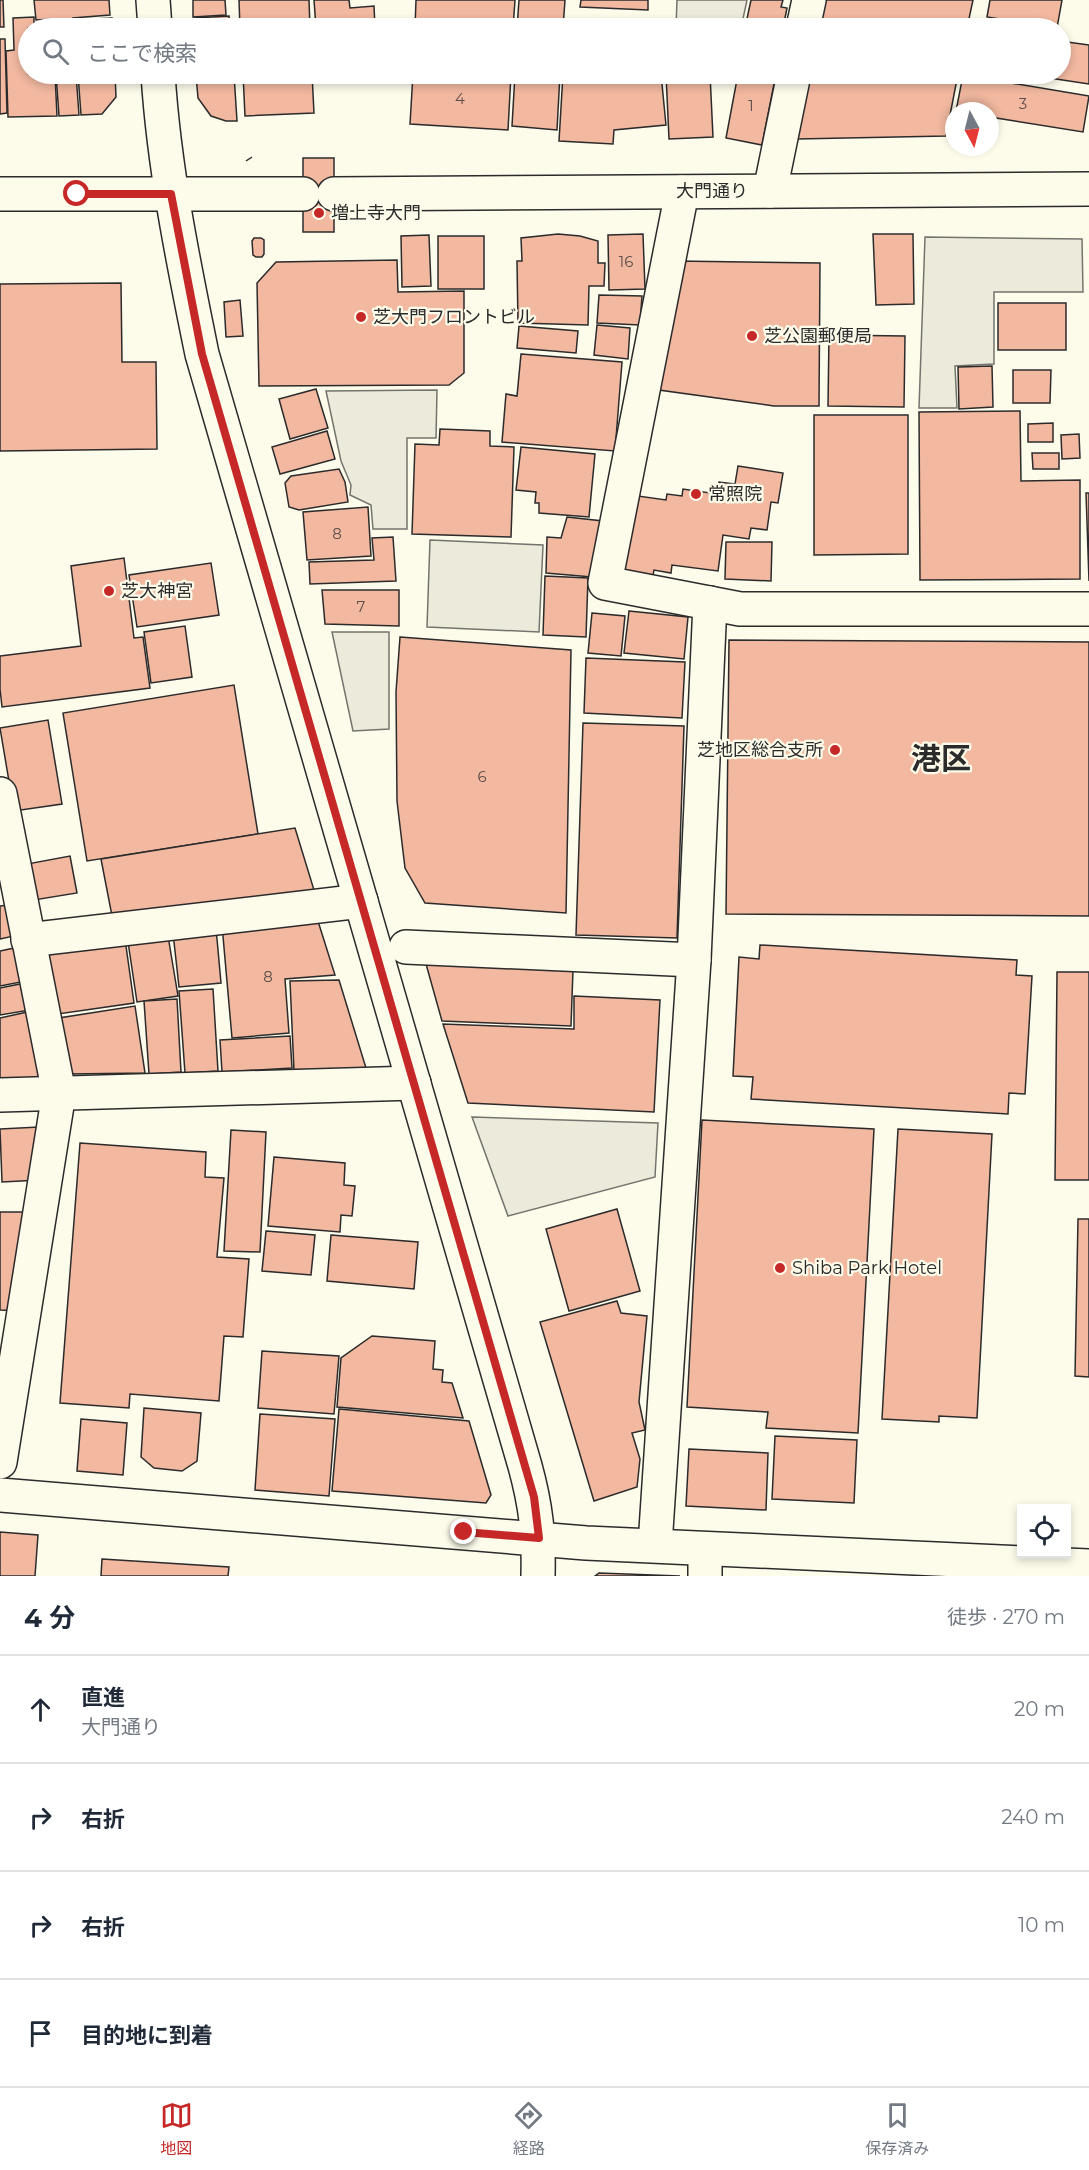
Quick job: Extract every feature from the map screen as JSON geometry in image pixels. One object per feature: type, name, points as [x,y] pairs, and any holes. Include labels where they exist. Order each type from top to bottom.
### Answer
[{"type":"street","points":[[153,0],[154,18]]},
{"type":"street","points":[[805,18],[809,0]]},
{"type":"street","points":[[159,84],[171,194],[202,354],[534,1497],[539,1538],[538,1576]]},
{"type":"street","points":[[770,191],[792,84]]},
{"type":"street","name":"大門通り","points":[[0,194],[1089,189]]},
{"type":"street","points":[[681,192],[605,583],[740,609],[1089,609]]},
{"type":"street","points":[[655,1545],[694,960],[710,603]]},
{"type":"street","points":[[0,794],[59,1093],[0,1462]]},
{"type":"street","points":[[28,940],[361,901]]},
{"type":"street","points":[[406,947],[694,960]]},
{"type":"street","points":[[0,1095],[414,1083]]},
{"type":"street","points":[[0,1495],[586,1543],[655,1545],[705,1562],[1089,1566]]},
{"type":"shaded area","points":[[677,0],[747,0],[743,18],[676,18]]},
{"type":"shaded area","points":[[925,237],[1082,239],[1083,292],[994,292],[994,364],[955,366],[957,408],[919,408]]},
{"type":"shaded area","points":[[437,390],[436,438],[407,438],[407,529],[373,529],[371,505],[350,495],[351,485],[341,461],[326,391]]},
{"type":"shaded area","points":[[430,540],[543,545],[539,632],[427,627]]},
{"type":"shaded area","points":[[332,632],[389,632],[389,729],[353,731]]},
{"type":"shaded area","points":[[472,1117],[658,1123],[655,1177],[508,1216]]},
{"type":"building","points":[[0,0],[3,0],[4,27],[0,27]]},
{"type":"building","points":[[34,0],[109,0],[110,15],[36,18]]},
{"type":"building","points":[[193,0],[225,0],[226,15],[193,17]]},
{"type":"building","points":[[239,0],[309,0],[310,18],[240,18]]},
{"type":"building","points":[[314,0],[349,0],[350,8],[374,6],[375,18],[315,18]]},
{"type":"building","points":[[416,0],[515,0],[514,18],[415,18]]},
{"type":"building","points":[[519,0],[565,0],[564,18],[518,18]]},
{"type":"building","points":[[581,0],[648,0],[648,10],[580,7]]},
{"type":"building","points":[[751,0],[783,0],[781,7],[787,8],[785,18],[747,18]]},
{"type":"building","points":[[825,0],[973,0],[969,18],[821,18]]},
{"type":"building","points":[[990,0],[1062,0],[1059,18],[987,17]]},
{"type":"building","points":[[229,16],[229,18],[194,18]]},
{"type":"building","points":[[34,17],[18,18],[18,84],[55,84],[57,116],[8,117],[6,51],[14,50],[13,18]]},
{"type":"building","points":[[0,39],[5,39],[7,113],[0,114]]},
{"type":"building","points":[[1071,43],[1089,45],[1089,84],[1071,81]]},
{"type":"building","points":[[57,84],[77,84],[79,115],[59,116]]},
{"type":"building","points":[[79,84],[115,84],[116,97],[102,114],[81,115]]},
{"type":"building","points":[[197,84],[235,84],[237,121],[226,121],[211,116],[198,98]]},
{"type":"building","points":[[243,84],[313,84],[314,113],[245,116]]},
{"type":"building","points":[[412,84],[510,84],[508,130],[410,124]]},
{"type":"building","points":[[514,84],[559,84],[557,130],[512,126]]},
{"type":"building","points":[[562,84],[662,84],[666,125],[614,130],[613,144],[559,141]]},
{"type":"building","points":[[666,84],[710,84],[713,137],[669,139]]},
{"type":"building","points":[[736,84],[774,84],[762,145],[726,138]]},
{"type":"building","points":[[808,84],[956,84],[953,102],[945,102],[945,136],[797,139]]},
{"type":"building","points":[[961,84],[1017,84],[1089,96],[1083,132],[999,118],[999,102],[958,102]]},
{"type":"building","name":"増上寺大門","points":[[303,158],[334,158],[334,232],[303,232]]},
{"type":"building","points":[[558,234],[580,236],[598,241],[598,263],[605,263],[604,286],[589,286],[588,325],[518,323],[517,261],[522,261],[521,238]]},
{"type":"building","points":[[643,234],[645,289],[609,290],[608,235]]},
{"type":"building","points":[[873,234],[913,234],[914,304],[876,305]]},
{"type":"building","points":[[429,235],[431,286],[402,287],[401,236]]},
{"type":"building","points":[[438,236],[484,236],[484,289],[438,289]]},
{"type":"building","points":[[254,238],[264,240],[262,257],[253,255],[252,241]]},
{"type":"building","name":"芝大門フロントビル","points":[[397,260],[398,292],[464,291],[464,373],[449,385],[259,386],[257,283],[276,262]]},
{"type":"building","points":[[675,261],[820,263],[819,406],[774,406],[659,390]]},
{"type":"building","points":[[121,283],[122,362],[156,362],[157,449],[0,451],[0,284]]},
{"type":"building","points":[[599,295],[642,296],[640,325],[597,323]]},
{"type":"building","points":[[240,300],[243,336],[226,337],[224,302]]},
{"type":"building","points":[[998,303],[1066,303],[1066,350],[998,350]]},
{"type":"building","points":[[597,325],[630,328],[628,359],[594,355]]},
{"type":"building","points":[[519,326],[578,331],[576,353],[517,348]]},
{"type":"building","points":[[829,335],[905,336],[904,407],[828,406]]},
{"type":"building","points":[[521,354],[622,362],[615,451],[502,442],[506,394],[517,396]]},
{"type":"building","points":[[992,366],[993,407],[959,409],[958,367]]},
{"type":"building","points":[[1013,370],[1051,370],[1050,403],[1013,403]]},
{"type":"building","points":[[316,389],[328,428],[290,439],[279,399]]},
{"type":"building","points":[[1020,411],[1021,481],[1080,480],[1080,579],[920,580],[919,412]]},
{"type":"building","points":[[814,415],[908,415],[908,554],[814,555]]},
{"type":"building","points":[[1053,423],[1053,442],[1028,442],[1028,424]]},
{"type":"building","points":[[440,429],[490,431],[490,446],[514,447],[511,537],[412,534],[415,444],[439,445]]},
{"type":"building","points":[[327,431],[335,459],[280,474],[272,447]]},
{"type":"building","points":[[1079,434],[1080,458],[1062,459],[1061,435]]},
{"type":"building","points":[[521,447],[595,454],[589,517],[539,513],[539,503],[535,503],[536,492],[516,490]]},
{"type":"building","points":[[1032,453],[1059,453],[1059,469],[1033,469]]},
{"type":"building","points":[[738,466],[783,473],[778,503],[771,502],[767,530],[751,528],[749,539],[723,535],[718,571],[672,565],[671,573],[654,570],[653,575],[620,571],[631,495],[666,500],[667,494],[682,496],[683,489],[717,494],[719,482],[735,484]]},
{"type":"building","points":[[339,469],[345,482],[348,502],[299,510],[289,507],[285,483],[291,476]]},
{"type":"building","points":[[1086,493],[1089,493],[1089,581]]},
{"type":"building","points":[[368,507],[371,556],[307,560],[303,512]]},
{"type":"building","points":[[567,517],[603,521],[592,577],[546,573],[547,537],[561,538]]},
{"type":"building","points":[[393,537],[396,581],[310,584],[309,562],[374,560],[372,538]]},
{"type":"building","points":[[726,542],[772,542],[771,581],[725,579]]},
{"type":"building","points":[[124,558],[134,638],[143,637],[150,688],[2,707],[0,656],[81,646],[71,566]]},
{"type":"building","points":[[211,563],[219,615],[137,627],[129,575]]},
{"type":"building","points":[[545,576],[588,578],[586,637],[543,635]]},
{"type":"building","points":[[322,590],[399,590],[399,626],[325,624]]},
{"type":"building","points":[[629,611],[688,617],[684,659],[624,653]]},
{"type":"building","points":[[592,613],[625,616],[621,656],[588,653]]},
{"type":"building","points":[[185,626],[192,677],[151,683],[144,632]]},
{"type":"building","points":[[400,637],[571,650],[566,913],[425,903],[405,868],[397,801],[396,692]]},
{"type":"building","points":[[729,640],[1089,642],[1089,916],[726,914]]},
{"type":"building","points":[[586,658],[685,662],[682,718],[584,713]]},
{"type":"building","points":[[234,685],[258,834],[87,861],[63,713]]},
{"type":"building","points":[[48,720],[62,804],[14,811],[0,728]]},
{"type":"building","points":[[583,723],[684,726],[677,938],[576,935]]},
{"type":"building","points":[[295,828],[314,890],[112,916],[101,859]]},
{"type":"building","points":[[70,856],[77,893],[34,900],[27,864]]},
{"type":"building","points":[[8,905],[14,936],[0,939],[0,906]]},
{"type":"building","points":[[317,918],[335,975],[285,979],[289,1033],[232,1038],[222,925]]},
{"type":"building","points":[[216,928],[221,983],[179,987],[173,933]]},
{"type":"building","points":[[168,936],[178,996],[137,1002],[128,942]]},
{"type":"building","points":[[125,939],[134,1003],[58,1014],[48,950]]},
{"type":"building","points":[[760,945],[1017,960],[1016,975],[1032,976],[1025,1094],[1009,1093],[1008,1114],[751,1099],[753,1077],[733,1076],[739,957],[759,959]]},
{"type":"building","points":[[19,947],[26,981],[0,986],[0,951]]},
{"type":"building","points":[[426,964],[573,970],[571,1026],[442,1021]]},
{"type":"building","points":[[1057,972],[1089,972],[1089,1180],[1055,1180]]},
{"type":"building","points":[[339,980],[366,1068],[294,1071],[290,981]]},
{"type":"building","points":[[25,983],[30,1010],[0,1015],[0,988]]},
{"type":"building","points":[[213,989],[218,1071],[185,1073],[179,991]]},
{"type":"building","points":[[574,996],[660,1000],[654,1112],[468,1103],[443,1024],[574,1029]]},
{"type":"building","points":[[177,999],[181,1072],[149,1074],[144,1001]]},
{"type":"building","points":[[135,1006],[145,1073],[67,1074],[59,1018]]},
{"type":"building","points":[[32,1011],[45,1077],[0,1079],[0,1018]]},
{"type":"building","points":[[290,1036],[292,1068],[222,1072],[220,1040]]},
{"type":"building","name":"Shiba Park Hotel","points":[[702,1120],[874,1129],[858,1433],[766,1428],[768,1412],[687,1407]]},
{"type":"building","points":[[39,1127],[40,1180],[2,1182],[0,1129]]},
{"type":"building","points":[[898,1129],[992,1134],[977,1418],[939,1416],[939,1422],[882,1419]]},
{"type":"building","points":[[231,1130],[266,1132],[260,1252],[224,1251]]},
{"type":"building","points":[[80,1143],[206,1152],[205,1177],[224,1178],[217,1257],[249,1259],[243,1337],[224,1336],[219,1401],[130,1394],[129,1408],[60,1403]]},
{"type":"building","points":[[274,1157],[345,1163],[344,1185],[355,1186],[352,1216],[341,1215],[340,1232],[268,1226]]},
{"type":"building","points":[[617,1209],[640,1291],[569,1311],[546,1229]]},
{"type":"building","points":[[0,1212],[23,1212],[21,1311],[0,1310]]},
{"type":"building","points":[[1078,1219],[1089,1219],[1089,1377],[1075,1376]]},
{"type":"building","points":[[266,1231],[315,1235],[311,1275],[262,1271]]},
{"type":"building","points":[[331,1235],[418,1242],[414,1289],[327,1281]]},
{"type":"building","points":[[617,1301],[621,1313],[647,1316],[639,1402],[645,1430],[632,1433],[640,1459],[637,1487],[594,1501],[540,1322]]},
{"type":"building","points":[[372,1336],[435,1341],[433,1369],[443,1370],[442,1382],[452,1383],[463,1418],[337,1407],[341,1358]]},
{"type":"building","points":[[262,1351],[339,1356],[334,1414],[258,1408]]},
{"type":"building","points":[[144,1408],[201,1413],[197,1461],[182,1471],[154,1468],[141,1457]]},
{"type":"building","points":[[339,1409],[469,1421],[491,1495],[486,1503],[332,1491]]},
{"type":"building","points":[[260,1414],[335,1419],[329,1496],[255,1490]]},
{"type":"building","points":[[81,1419],[127,1423],[123,1475],[77,1471]]},
{"type":"building","points":[[775,1436],[857,1440],[854,1503],[772,1499]]},
{"type":"building","points":[[689,1449],[768,1453],[766,1510],[686,1506]]},
{"type":"building","points":[[0,1532],[38,1535],[35,1576],[0,1576]]},
{"type":"building","points":[[102,1559],[229,1567],[228,1576],[101,1576]]},
{"type":"building","points":[[599,1573],[680,1576],[595,1576]]},
{"type":"fence","points":[[246,161],[252,157]]},
{"type":"place","name":"増上寺大門","points":[[319,213]]},
{"type":"place","name":"芝大門フロントビル","points":[[361,317]]},
{"type":"place","name":"芝公園郵便局","points":[[752,336]]},
{"type":"place","name":"常照院","points":[[696,494]]},
{"type":"place","name":"芝大神宮","points":[[109,591]]},
{"type":"place","name":"芝地区総合支所","points":[[835,750]]},
{"type":"place","name":"Shiba Park Hotel","points":[[780,1268]]},
{"type":"district","name":"港区","points":[[941,759]]},
{"type":"route","points":[[77,194],[171,194],[202,354],[534,1497],[539,1538],[464,1532]]}]
